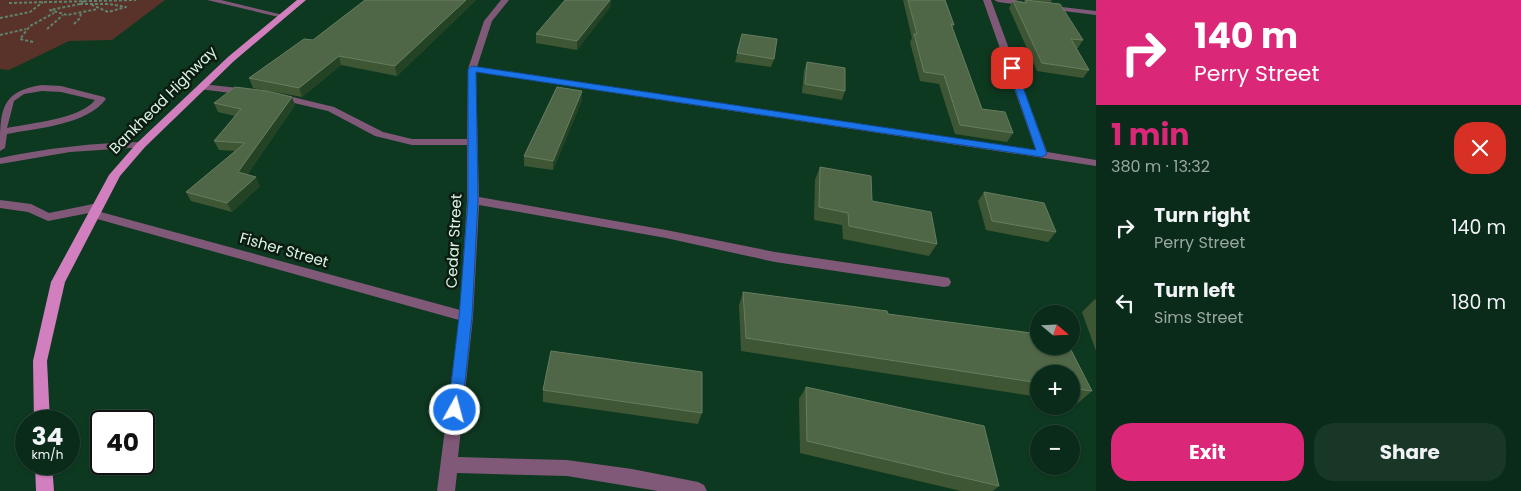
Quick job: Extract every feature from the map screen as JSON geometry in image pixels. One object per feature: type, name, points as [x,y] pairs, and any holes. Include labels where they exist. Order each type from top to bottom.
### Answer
[{"type":"main road","name":"Bankhead Highway","points":[[42,410],[40,361],[58,282],[115,175],[141,145],[232,59],[302,0]]},
{"type":"main road","points":[[44,475],[45,491]]},
{"type":"street","points":[[210,0],[282,16]]},
{"type":"street","name":"Cedar Street","points":[[446,491],[466,317],[473,200],[472,69],[488,21],[505,0]]},
{"type":"street","points":[[987,0],[1042,154]]},
{"type":"street","points":[[998,0],[1096,13]]},
{"type":"street","points":[[472,69],[1096,163]]},
{"type":"street","points":[[0,148],[3,132],[9,101],[14,95],[26,90],[51,87],[101,100],[91,110],[76,116],[3,132]]},
{"type":"street","points":[[202,88],[258,93],[331,109],[379,134],[412,142],[473,142]]},
{"type":"street","points":[[0,161],[37,153],[97,145],[141,145]]},
{"type":"street","points":[[473,200],[666,234],[775,257],[944,282]]},
{"type":"street","points":[[0,204],[31,208],[48,218],[96,211]]},
{"type":"street","name":"Fisher Street","points":[[96,211],[466,317]]},
{"type":"street","points":[[449,465],[568,468],[632,477],[698,491]]},
{"type":"path","points":[[80,4],[85,0]]},
{"type":"path","points":[[9,3],[136,0]]},
{"type":"path","points":[[0,18],[30,12],[43,2]]},
{"type":"path","points":[[90,4],[99,9],[114,13],[126,8],[110,4],[90,4],[80,4],[50,10],[63,15],[99,9]]},
{"type":"path","points":[[0,34],[26,28],[54,13]]},
{"type":"path","points":[[74,24],[80,18],[81,13]]},
{"type":"path","points":[[47,29],[63,15]]},
{"type":"path","points":[[26,28],[20,39],[25,42],[33,42]]},
{"type":"shaded area","points":[[0,0],[165,0],[112,40],[69,41],[9,70],[0,69]]},
{"type":"building","points":[[365,0],[466,0],[395,66],[339,56],[299,88],[249,78],[304,39],[313,40]]},
{"type":"building","points":[[565,0],[610,0],[577,41],[536,34]]},
{"type":"building","points":[[908,0],[945,0],[954,25],[951,24],[982,109],[1005,112],[1013,133],[960,125],[944,75],[924,72],[914,34],[917,34]]},
{"type":"building","points":[[1025,0],[1060,4],[1083,40],[1071,39],[1089,70],[1042,63],[1013,1],[1027,3]]},
{"type":"building","points":[[742,34],[777,39],[774,59],[737,53]]},
{"type":"building","points":[[807,62],[845,68],[845,91],[805,84]]},
{"type":"building","points":[[235,87],[267,91],[292,97],[238,172],[256,177],[227,203],[186,192],[245,143],[214,141],[241,109],[214,103]]},
{"type":"building","points":[[557,87],[582,91],[553,161],[524,156]]},
{"type":"building","points":[[820,167],[871,176],[872,201],[931,212],[937,244],[849,226],[848,213],[819,207]]},
{"type":"building","points":[[984,192],[1044,203],[1056,232],[992,221]]},
{"type":"building","points":[[743,292],[1030,333],[1030,355],[1074,355],[1079,365],[1030,365],[1030,382],[746,338]]},
{"type":"building","points":[[551,351],[702,372],[702,413],[543,390]]},
{"type":"building","points":[[1080,368],[1092,391],[1080,389]]},
{"type":"building","points":[[806,387],[984,426],[999,486],[807,441]]},
{"type":"route","points":[[455,410],[466,317],[473,200],[472,69],[1042,154],[1012,68]]}]
